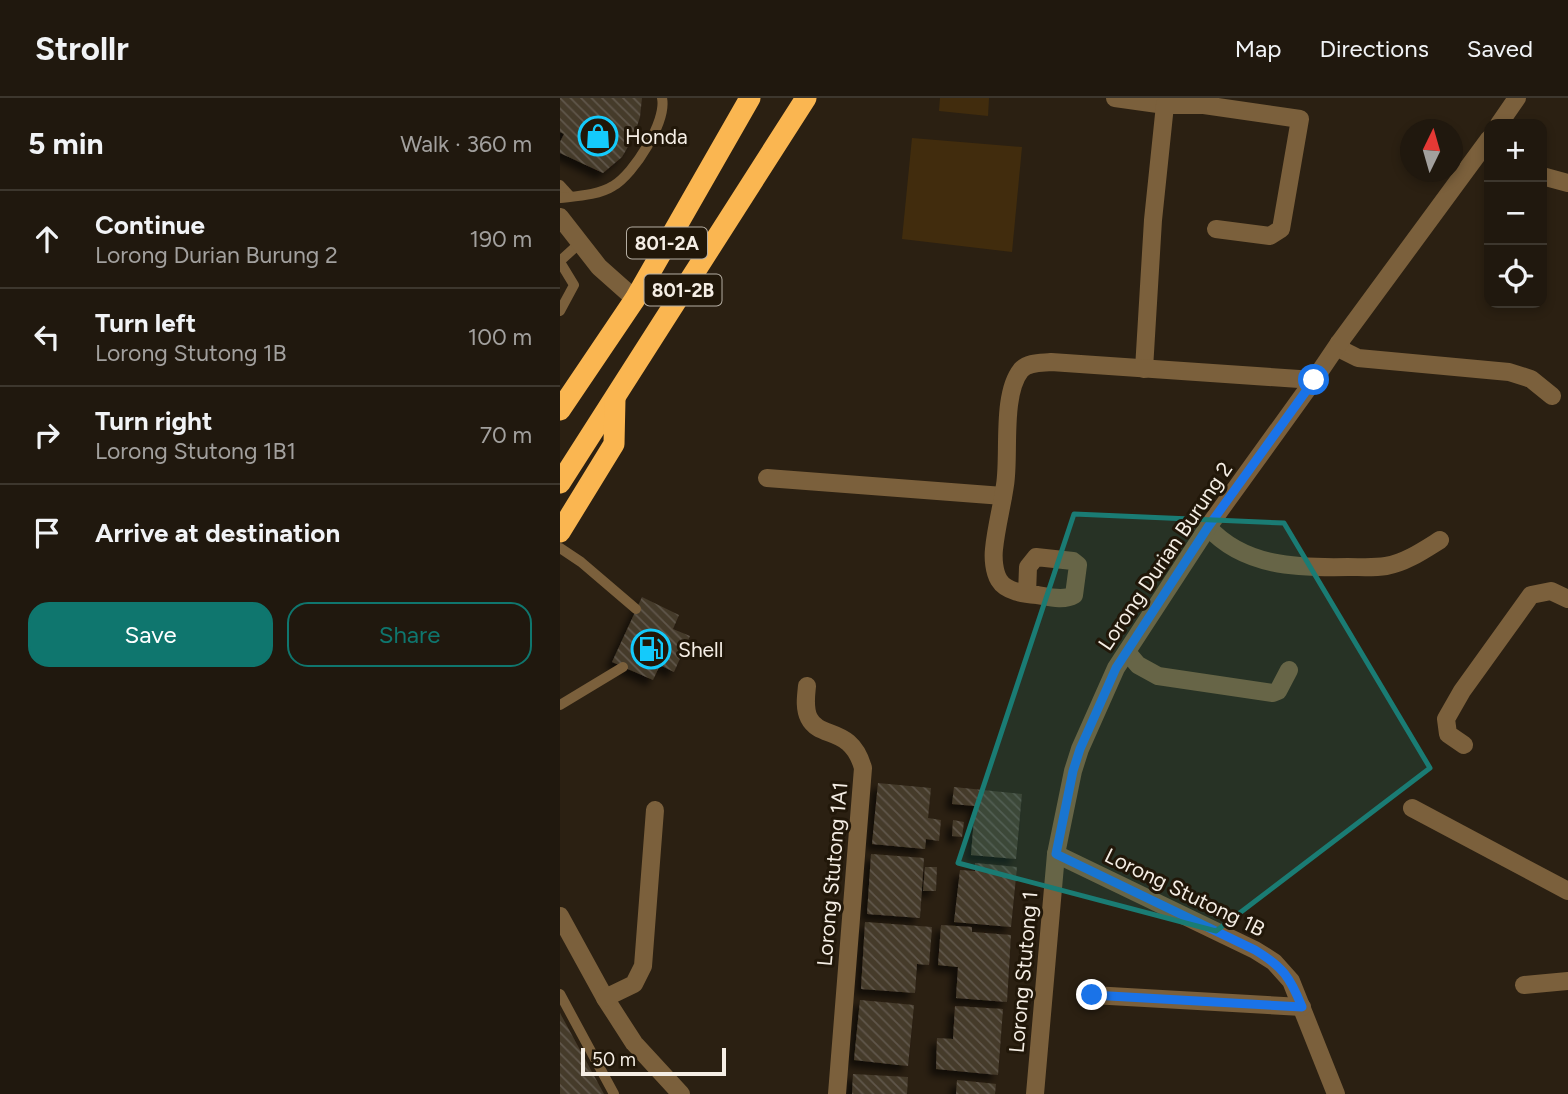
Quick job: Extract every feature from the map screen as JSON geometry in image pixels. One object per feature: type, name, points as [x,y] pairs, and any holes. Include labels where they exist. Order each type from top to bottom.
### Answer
[{"type":"highway","name":"801-2A","points":[[560,410],[635,299],[750,98]]},
{"type":"highway","name":"801-2B","points":[[560,483],[806,98]]},
{"type":"highway","points":[[560,532],[614,444],[615,397]]},
{"type":"street","points":[[1115,98],[1165,105],[1274,106],[1300,119],[1285,215],[1280,229],[1270,236],[1216,229]]},
{"type":"street","points":[[1502,119],[1517,98]]},
{"type":"street","points":[[1144,369],[1153,220],[1165,105]]},
{"type":"street","name":"Lorong Durian Burung 2","points":[[1056,854],[1080,749],[1116,668],[1208,527],[1339,343],[1483,161]]},
{"type":"street","points":[[1547,177],[1568,183]]},
{"type":"street","points":[[560,217],[599,267],[635,299]]},
{"type":"street","points":[[1339,343],[1344,351],[1358,358],[1509,372],[1531,379],[1552,396]]},
{"type":"street","points":[[1027,594],[1011,590],[1000,582],[995,571],[993,550],[1006,483],[1010,405],[1014,383],[1027,365],[1051,362],[1314,380]]},
{"type":"street","points":[[767,478],[1003,496]]},
{"type":"street","points":[[1208,527],[1221,542],[1256,559],[1307,568],[1387,566],[1417,554],[1440,540]]},
{"type":"street","points":[[1464,745],[1448,734],[1446,719],[1519,608],[1531,595],[1551,591],[1568,598]]},
{"type":"street","points":[[1127,652],[1138,665],[1158,676],[1273,693],[1278,691],[1289,670]]},
{"type":"street","name":"Lorong Stutong 1A1","points":[[807,686],[806,705],[809,720],[852,745],[863,768],[836,1094]]},
{"type":"street","points":[[1412,808],[1568,891]]},
{"type":"street","points":[[605,999],[634,984],[643,966],[655,810]]},
{"type":"street","name":"Lorong Stutong 1B","points":[[1056,854],[1255,950],[1274,962],[1291,981],[1336,1094]]},
{"type":"street","name":"Lorong Stutong 1","points":[[1035,1094],[1056,854]]},
{"type":"street","points":[[560,916],[605,999],[634,1043],[681,1094]]},
{"type":"street","points":[[1524,985],[1568,981]]},
{"type":"street","points":[[1092,995],[1302,1007]]},
{"type":"lane","points":[[560,185],[565,197],[614,186],[639,159],[662,114],[662,98]]},
{"type":"lane","points":[[560,312],[574,285],[560,261],[581,242]]},
{"type":"lane","points":[[560,548],[590,569],[636,609]]},
{"type":"lane","points":[[560,705],[623,667]]},
{"type":"lane","points":[[560,994],[614,1094]]},
{"type":"highlighted area","points":[[1074,514],[1284,523],[1430,768],[1216,931],[958,863]]},
{"type":"shaded area","points":[[940,98],[989,98],[988,116],[939,111]]},
{"type":"shaded area","points":[[912,138],[1022,147],[1012,252],[902,239]]},
{"type":"building","name":"Honda","points":[[560,98],[642,98],[640,117],[633,138],[622,157],[603,173],[560,153],[560,142],[564,134],[560,132]]},
{"type":"building","name":"Shell","points":[[642,597],[679,615],[673,629],[690,636],[674,672],[660,665],[653,680],[612,662]]},
{"type":"building","points":[[878,783],[931,788],[928,818],[941,820],[939,841],[926,839],[925,849],[872,844]]},
{"type":"building","points":[[954,787],[1022,794],[1016,859],[971,855],[975,806],[952,804]]},
{"type":"building","points":[[953,820],[964,822],[962,837],[952,836]]},
{"type":"building","points":[[871,854],[924,858],[920,918],[867,914]]},
{"type":"building","points":[[975,863],[1017,867],[1011,927],[954,922],[960,870],[975,871]]},
{"type":"building","points":[[925,867],[937,867],[936,891],[923,891]]},
{"type":"building","points":[[865,922],[932,927],[929,965],[917,964],[915,993],[861,989]]},
{"type":"building","points":[[941,925],[972,927],[972,932],[1011,935],[1007,1002],[956,998],[958,967],[938,965]]},
{"type":"building","points":[[860,1000],[914,1005],[908,1066],[854,1060]]},
{"type":"building","points":[[955,1006],[1003,1009],[998,1075],[936,1069],[937,1038],[953,1039]]},
{"type":"building","points":[[560,1013],[604,1094],[560,1094]]},
{"type":"building","points":[[853,1074],[908,1077],[907,1094],[852,1094]]},
{"type":"building","points":[[957,1080],[996,1084],[995,1094],[956,1094]]},
{"type":"place","name":"Honda","points":[[598,136]]},
{"type":"place","name":"Shell","points":[[651,649]]},
{"type":"route","points":[[1092,995],[1302,1007],[1291,981],[1274,962],[1255,950],[1056,854],[1080,749],[1116,668],[1208,527],[1314,380]]}]
